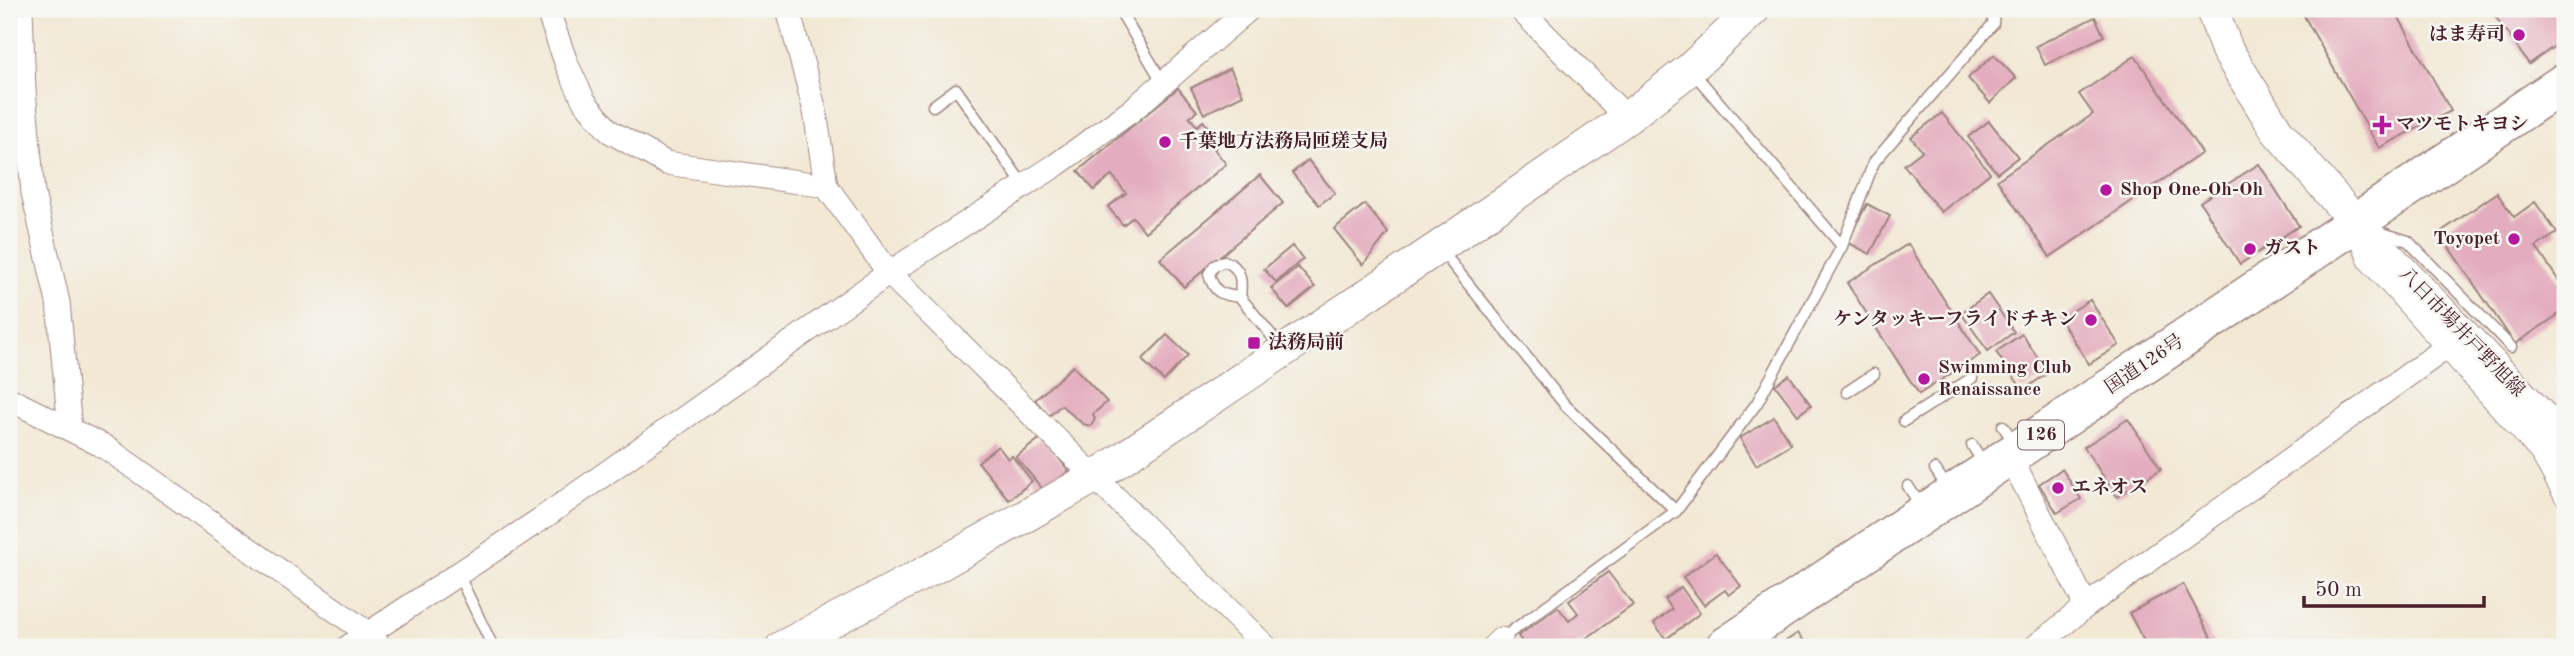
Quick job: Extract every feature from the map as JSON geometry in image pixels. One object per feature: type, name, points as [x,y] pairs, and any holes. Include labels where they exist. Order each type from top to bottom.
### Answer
[{"type":"highway","name":"国道126号","points":[[1725,647],[1930,490],[2357,224],[2565,82]]},
{"type":"street","points":[[21,9],[24,90],[33,193],[58,302],[70,429]]},
{"type":"street","points":[[547,9],[567,65],[584,100],[609,131],[666,163],[825,186]]},
{"type":"street","points":[[788,9],[815,111],[825,186],[890,273],[1266,647]]},
{"type":"street","points":[[348,647],[375,641],[458,574],[544,517],[890,273],[1024,186],[1120,118],[1249,9]]},
{"type":"street","points":[[1520,9],[1627,118]]},
{"type":"street","points":[[782,647],[932,569],[1096,476],[1627,118],[1690,69],[1754,9]]},
{"type":"street","name":"八日市場井戸野旭線","points":[[2212,9],[2227,50],[2277,131],[2357,224],[2565,441]]},
{"type":"street","points":[[2357,224],[2370,260],[2542,453],[2565,494]]},
{"type":"street","points":[[2035,647],[2086,606],[2447,346]]},
{"type":"street","points":[[9,399],[104,447],[375,641]]},
{"type":"street","points":[[1998,449],[2086,606]]},
{"type":"lane","points":[[1119,9],[1163,83]]},
{"type":"lane","points":[[1497,643],[1676,511],[1757,403],[1842,246],[1874,162],[1993,24],[1994,9]]},
{"type":"lane","points":[[1690,69],[1842,246]]},
{"type":"lane","points":[[933,106],[956,89],[1024,186]]},
{"type":"lane","points":[[2357,224],[2408,241],[2511,347]]},
{"type":"lane","points":[[1439,247],[1565,405],[1676,511]]},
{"type":"lane","points":[[1240,297],[1284,350]]},
{"type":"lane","points":[[1847,392],[1874,374]]},
{"type":"lane","points":[[1905,421],[1972,378]]},
{"type":"lane","points":[[458,574],[493,647]]},
{"type":"building","points":[[2300,9],[2394,9],[2451,111],[2379,148]]},
{"type":"building","points":[[2490,9],[2565,9],[2565,39],[2529,64]]},
{"type":"building","points":[[2095,17],[2104,36],[2045,65],[2036,46]]},
{"type":"building","points":[[1994,55],[2016,78],[1990,103],[1968,78]]},
{"type":"building","points":[[2135,56],[2202,153],[2050,257],[1997,180],[2093,114],[2079,94]]},
{"type":"building","points":[[1230,68],[1243,95],[1204,114],[1191,88]]},
{"type":"building","points":[[1178,88],[1197,111],[1189,117],[1197,126],[1203,121],[1221,143],[1214,149],[1226,164],[1145,232],[1133,217],[1123,225],[1108,207],[1126,193],[1112,175],[1094,190],[1078,171]]},
{"type":"building","points":[[1942,113],[1990,173],[1941,212],[1904,165],[1922,151],[1911,137]]},
{"type":"building","points":[[1989,121],[2018,157],[1997,173],[1968,137]]},
{"type":"building","points":[[1308,160],[1335,193],[1319,205],[1292,173]]},
{"type":"building","points":[[2259,164],[2299,226],[2240,264],[2200,202]]},
{"type":"building","points":[[1260,175],[1283,203],[1184,287],[1160,259]]},
{"type":"building","points":[[2497,193],[2514,217],[2535,202],[2557,233],[2536,247],[2565,290],[2565,310],[2515,344],[2439,233]]},
{"type":"building","points":[[1365,204],[1388,233],[1363,265],[1334,229]]},
{"type":"building","points":[[1867,204],[1890,216],[1870,254],[1847,242]]},
{"type":"building","points":[[1908,244],[1980,355],[1919,394],[1847,283]]},
{"type":"building","points":[[1292,246],[1303,259],[1276,282],[1264,269]]},
{"type":"building","points":[[1298,267],[1315,287],[1288,309],[1271,288]]},
{"type":"building","points":[[1988,294],[2014,332],[1988,351],[1961,313]]},
{"type":"building","points":[[2090,300],[2119,345],[2089,364],[2060,319]]},
{"type":"building","points":[[2022,334],[2048,373],[2023,390],[1996,352]]},
{"type":"building","points":[[1167,335],[1188,355],[1164,381],[1142,360]]},
{"type":"building","points":[[1073,366],[1107,402],[1093,414],[1095,419],[1091,426],[1083,424],[1061,405],[1049,416],[1035,400]]},
{"type":"building","points":[[1789,375],[1811,405],[1798,415],[1775,385]]},
{"type":"building","points":[[1774,417],[1791,444],[1756,465],[1740,438]]},
{"type":"building","points":[[2128,419],[2161,469],[2117,497],[2084,447]]},
{"type":"building","points":[[1042,437],[1069,471],[1044,491],[1016,457]]},
{"type":"building","points":[[998,446],[1008,459],[1012,456],[1032,481],[1009,500],[978,462]]},
{"type":"building","points":[[2062,469],[2081,499],[2057,513],[2039,484]]},
{"type":"building","points":[[1716,553],[1741,586],[1729,595],[1725,590],[1704,605],[1683,577]]},
{"type":"building","points":[[1608,572],[1633,605],[1574,647],[1526,647],[1518,636],[1558,607],[1569,621],[1578,613],[1569,601]]},
{"type":"building","points":[[2183,584],[2216,647],[2147,647],[2129,613]]},
{"type":"building","points":[[1681,587],[1700,613],[1666,639],[1654,623],[1672,609],[1665,599]]},
{"type":"building","points":[[1798,633],[1808,647],[1790,647],[1786,641]]},
{"type":"place","name":"はま寿司","points":[[2519,35]]},
{"type":"place","name":"マツモトキヨシ","points":[[2382,125]]},
{"type":"place","name":"千葉地方法務局匝瑳支局","points":[[1165,142]]},
{"type":"place","name":"Shop One-Oh-Oh","points":[[2106,190]]},
{"type":"place","name":"Toyopet","points":[[2514,239]]},
{"type":"place","name":"ガスト","points":[[2250,249]]},
{"type":"place","name":"ケンタッキーフライドチキン","points":[[2091,320]]},
{"type":"place","name":"法務局前","points":[[1254,343]]},
{"type":"place","name":"Swimming Club Renaissance","points":[[1924,379]]},
{"type":"place","name":"エネオス","points":[[2058,488]]}]
